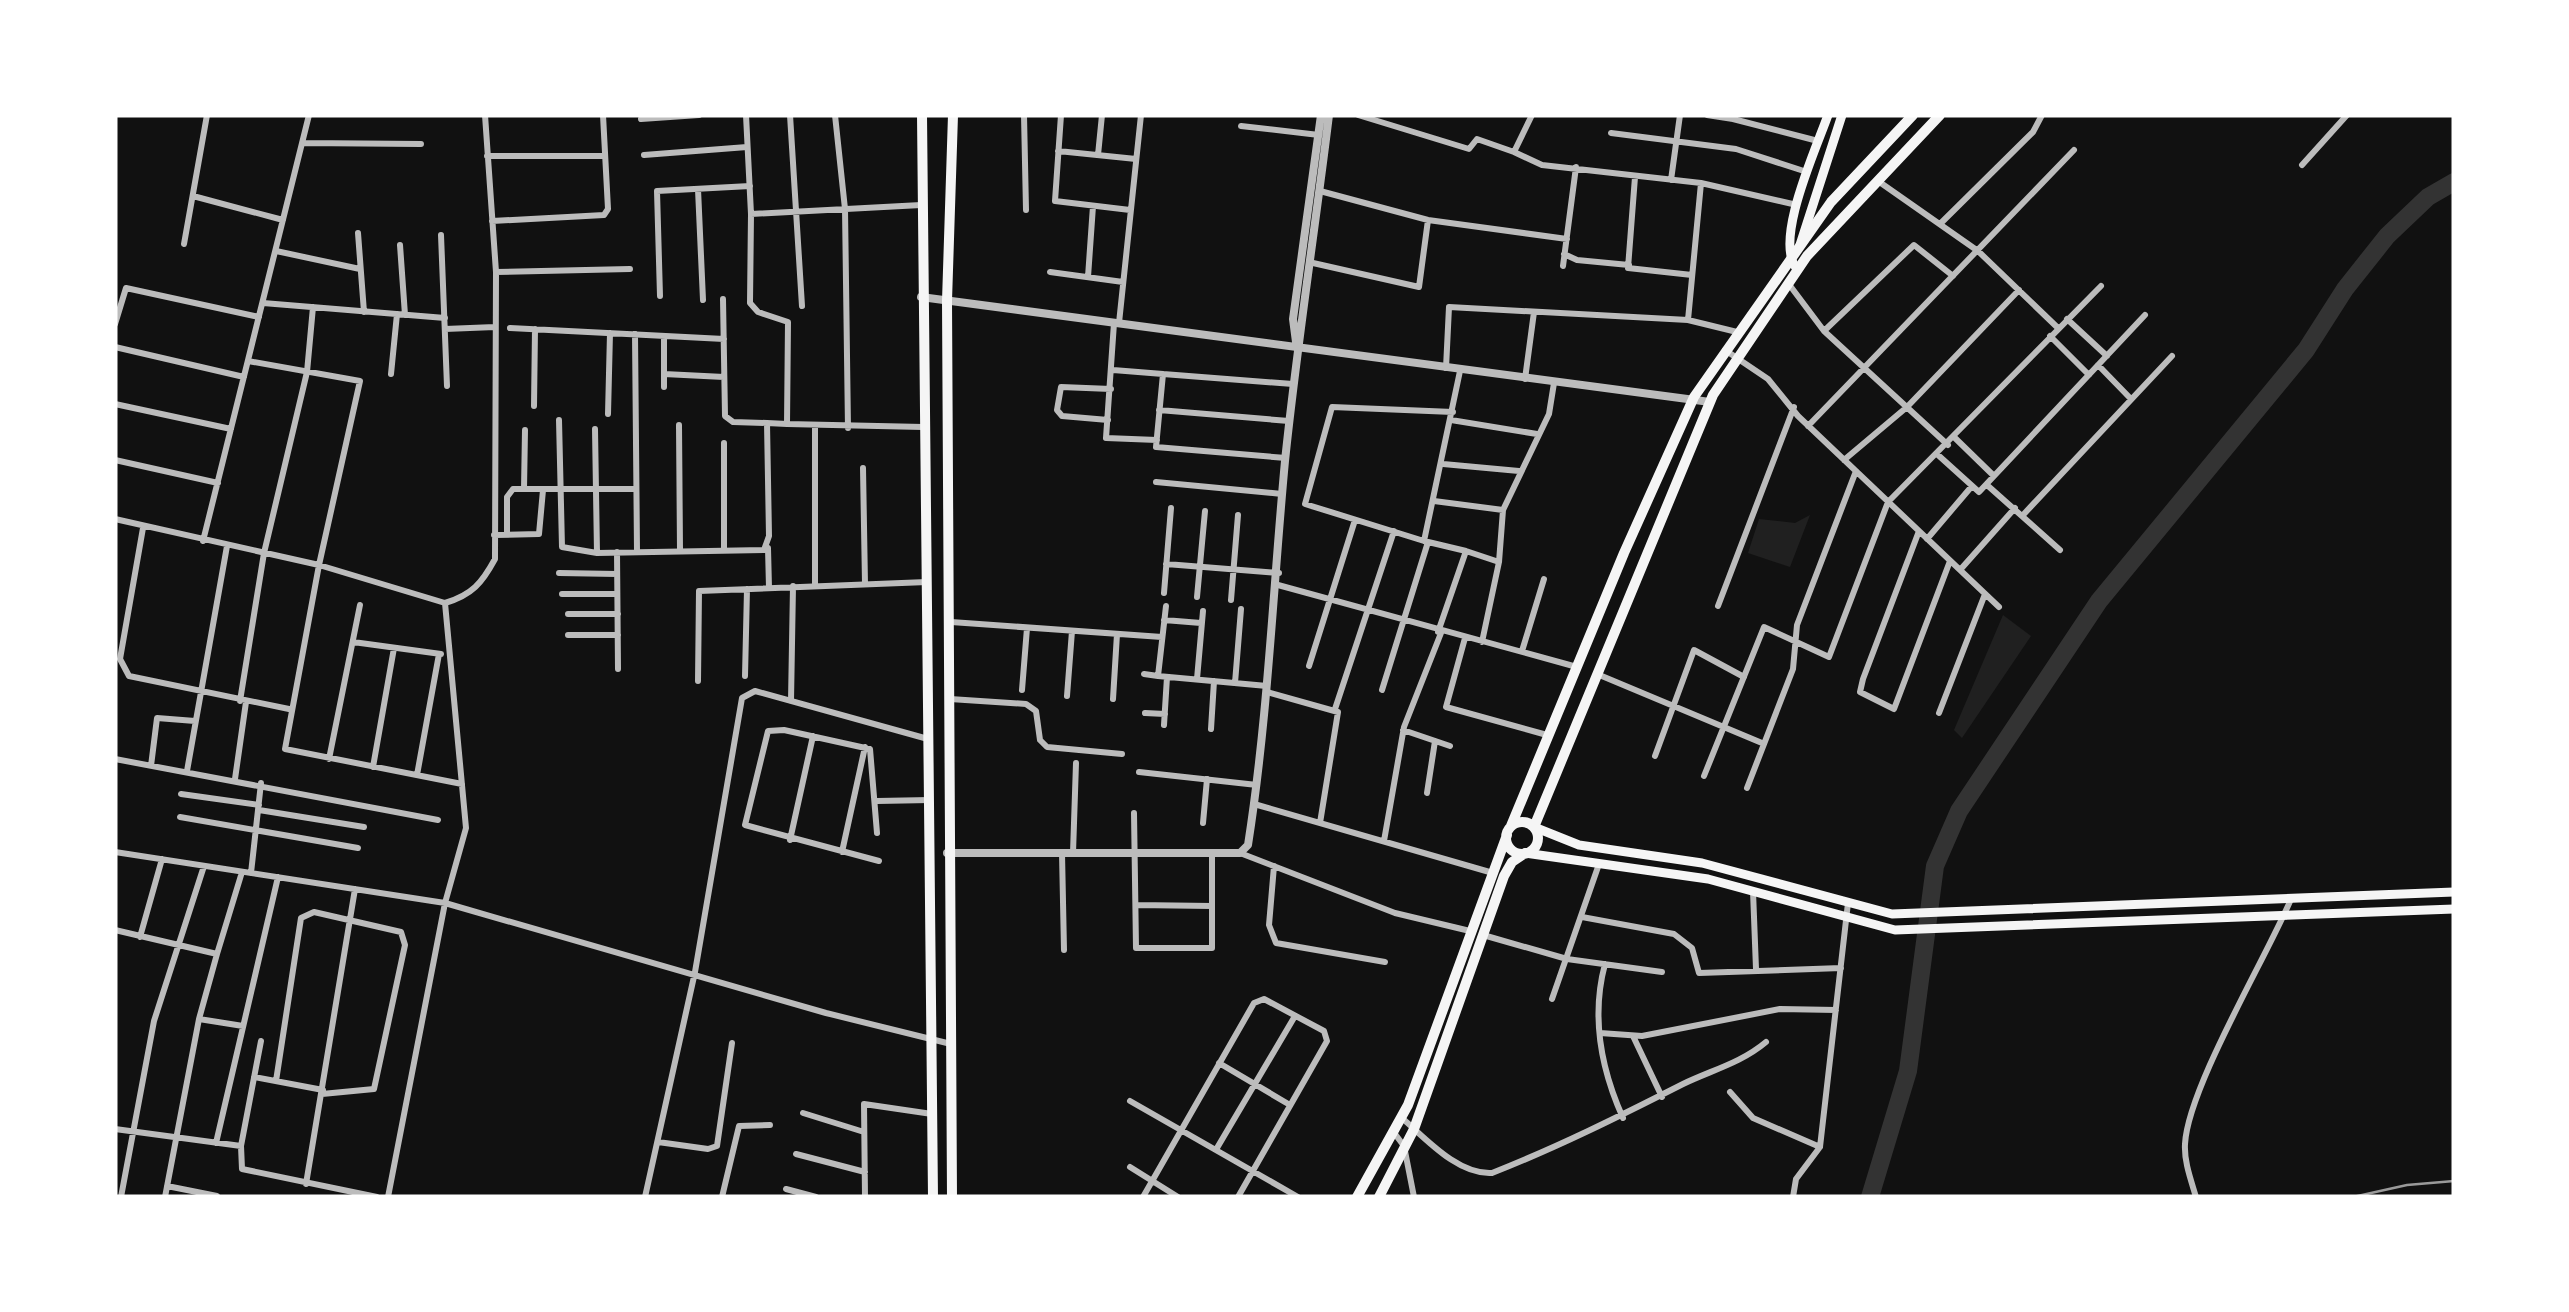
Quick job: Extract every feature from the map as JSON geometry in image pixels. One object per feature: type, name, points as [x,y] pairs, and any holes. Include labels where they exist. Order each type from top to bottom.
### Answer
[{"type":"main road","points":[[922,115],[933,1197]]},
{"type":"main road","points":[[952,1197],[947,854],[947,301],[953,115]]},
{"type":"main road","points":[[1379,1197],[1414,1129],[1504,876],[1512,862],[1538,841],[1534,826],[1594,673],[1710,402],[1788,283],[1793,265],[1788,234],[1828,115]]},
{"type":"main road","points":[[1804,251],[1842,115]]},
{"type":"main road","points":[[1804,251],[1831,202],[1914,115]]},
{"type":"main road","points":[[1358,1197],[1402,1118],[1491,872],[1694,397],[1737,332],[1804,251],[1940,115]]},
{"type":"main road","points":[[1509,830],[1521,822],[1578,845],[1702,863],[1892,914],[2454,892]]},
{"type":"main road","points":[[1509,830],[1511,849],[1525,853],[1708,878],[1896,930],[2454,910]]},
{"type":"street","points":[[184,244],[207,115]]},
{"type":"street","points":[[204,541],[309,115]]},
{"type":"street","points":[[115,520],[318,565],[445,603],[466,597],[483,582],[494,559],[496,272],[485,115]]},
{"type":"street","points":[[492,221],[604,215],[604,115]]},
{"type":"street","points":[[641,120],[699,115]]},
{"type":"street","points":[[746,115],[750,303],[758,312],[788,322],[788,424]]},
{"type":"street","points":[[790,115],[802,306]]},
{"type":"street","points":[[835,115],[845,209],[848,428]]},
{"type":"street","points":[[1024,115],[1026,210]]},
{"type":"street","points":[[1061,115],[1054,201],[1130,210]]},
{"type":"street","points":[[1098,155],[1102,115]]},
{"type":"street","points":[[1141,115],[1106,438],[1156,440]]},
{"type":"street","points":[[1240,852],[1248,845],[1258,786],[1296,346],[1313,263],[1320,192],[1320,115]]},
{"type":"street","points":[[1296,346],[1293,319],[1322,135],[1329,115]]},
{"type":"street","points":[[1358,115],[1469,149],[1477,138],[1542,165],[1701,183],[1798,205]]},
{"type":"street","points":[[1514,152],[1532,115]]},
{"type":"street","points":[[1671,180],[1680,115]]},
{"type":"street","points":[[1707,115],[1734,117],[1819,141]]},
{"type":"street","points":[[1942,222],[2032,132],[2042,115]]},
{"type":"street","points":[[2302,165],[2347,115]]},
{"type":"street","points":[[1241,126],[1322,135]]},
{"type":"street","points":[[1610,132],[1736,149],[1808,172]]},
{"type":"street","points":[[302,143],[422,144]]},
{"type":"street","points":[[644,155],[748,146]]},
{"type":"street","points":[[1808,426],[2074,150]]},
{"type":"street","points":[[1058,151],[1136,158]]},
{"type":"street","points":[[488,156],[605,156]]},
{"type":"street","points":[[1562,266],[1576,166]]},
{"type":"street","points":[[1629,265],[1634,177]]},
{"type":"street","points":[[1876,180],[1978,250],[2058,328]]},
{"type":"street","points":[[1688,320],[1701,183]]},
{"type":"street","points":[[660,296],[657,190],[750,186]]},
{"type":"street","points":[[698,190],[703,300]]},
{"type":"street","points":[[1320,192],[1395,208],[1428,220],[1566,239]]},
{"type":"street","points":[[193,196],[283,220]]},
{"type":"street","points":[[751,214],[921,205]]},
{"type":"street","points":[[1088,277],[1094,206]]},
{"type":"street","points":[[1313,263],[1419,287],[1428,220]]},
{"type":"street","points":[[358,233],[364,312]]},
{"type":"street","points":[[442,235],[447,386]]},
{"type":"street","points":[[392,374],[401,315],[400,245]]},
{"type":"street","points":[[1824,331],[1914,245],[1953,276]]},
{"type":"street","points":[[276,250],[360,269]]},
{"type":"street","points":[[1564,254],[1577,260],[1692,275]]},
{"type":"street","points":[[496,272],[630,269]]},
{"type":"street","points":[[1050,272],[1123,282]]},
{"type":"street","points":[[1788,283],[1824,331],[1948,445]]},
{"type":"street","points":[[1704,776],[1764,627],[1829,657],[1888,502],[2100,286]]},
{"type":"street","points":[[115,324],[126,288],[259,317]]},
{"type":"street","points":[[1844,460],[1906,407],[2019,290]]},
{"type":"street","points":[[921,297],[1710,402]]},
{"type":"street","points":[[723,299],[728,420],[848,428],[923,427]]},
{"type":"street","points":[[263,303],[445,318]]},
{"type":"street","points":[[235,779],[264,553],[307,372],[313,307]]},
{"type":"street","points":[[1446,369],[1449,307],[1688,320],[1737,332]]},
{"type":"street","points":[[1526,379],[1534,312]]},
{"type":"street","points":[[1938,455],[1979,492],[2144,315]]},
{"type":"street","points":[[2067,319],[2107,356]]},
{"type":"street","points":[[445,329],[495,327]]},
{"type":"street","points":[[510,328],[724,340]]},
{"type":"street","points":[[534,406],[535,330]]},
{"type":"street","points":[[608,414],[610,333]]},
{"type":"street","points":[[635,334],[637,552]]},
{"type":"street","points":[[664,336],[664,387]]},
{"type":"street","points":[[2050,336],[2089,375]]},
{"type":"street","points":[[115,347],[244,376]]},
{"type":"street","points":[[1725,350],[1768,379],[1808,426],[1999,607]]},
{"type":"street","points":[[2023,515],[2172,356]]},
{"type":"street","points":[[248,361],[360,381],[318,565],[284,750],[462,784]]},
{"type":"street","points":[[2098,365],[2131,399]]},
{"type":"street","points":[[1113,370],[1293,384]]},
{"type":"street","points":[[1382,690],[1426,541],[1460,371]]},
{"type":"street","points":[[664,374],[724,377]]},
{"type":"street","points":[[1163,374],[1156,447],[1286,458]]},
{"type":"street","points":[[1482,642],[1500,562],[1503,510],[1518,471],[1549,414],[1554,383]]},
{"type":"street","points":[[1108,420],[1062,416],[1056,410],[1061,386],[1111,389]]},
{"type":"street","points":[[115,404],[231,429]]},
{"type":"street","points":[[1718,606],[1794,406]]},
{"type":"street","points":[[1500,562],[1305,504],[1332,407],[1452,416],[1537,434]]},
{"type":"street","points":[[1159,410],[1289,421]]},
{"type":"street","points":[[559,420],[562,547],[566,552],[768,546]]},
{"type":"street","points":[[767,423],[769,588]]},
{"type":"street","points":[[679,425],[680,550]]},
{"type":"street","points":[[814,426],[814,585]]},
{"type":"street","points":[[595,429],[597,552]]},
{"type":"street","points":[[524,490],[525,430]]},
{"type":"street","points":[[1955,438],[1994,476]]},
{"type":"street","points":[[724,443],[724,550]]},
{"type":"street","points":[[115,460],[218,483]]},
{"type":"street","points":[[1443,464],[1518,471]]},
{"type":"street","points":[[863,468],[865,584]]},
{"type":"street","points":[[1747,788],[1792,669],[1797,625],[1856,471]]},
{"type":"street","points":[[1156,482],[1282,494]]},
{"type":"street","points":[[1986,485],[2060,550]]},
{"type":"street","points":[[1928,540],[1972,486]]},
{"type":"street","points":[[506,535],[508,492],[636,489]]},
{"type":"street","points":[[494,535],[540,534],[544,490]]},
{"type":"street","points":[[1434,501],[1503,510]]},
{"type":"street","points":[[1164,593],[1171,508]]},
{"type":"street","points":[[1960,570],[2015,508]]},
{"type":"street","points":[[1197,596],[1205,511]]},
{"type":"street","points":[[1231,600],[1238,515]]},
{"type":"street","points":[[1309,666],[1355,520]]},
{"type":"street","points":[[143,528],[122,646],[123,670],[129,676],[289,709]]},
{"type":"street","points":[[1320,822],[1338,716],[1335,708],[1394,532]]},
{"type":"street","points":[[1919,532],[1863,679],[1860,692],[1877,704],[1894,709],[1950,561]]},
{"type":"street","points":[[186,771],[228,546]]},
{"type":"street","points":[[1384,841],[1403,730],[1466,551]]},
{"type":"street","points":[[617,552],[618,668]]},
{"type":"street","points":[[1166,564],[1278,574]]},
{"type":"street","points":[[559,573],[617,574]]},
{"type":"street","points":[[1522,651],[1544,579]]},
{"type":"street","points":[[698,682],[698,591],[927,582]]},
{"type":"street","points":[[1278,585],[1576,666]]},
{"type":"street","points":[[790,701],[793,586]]},
{"type":"street","points":[[745,676],[746,589]]},
{"type":"street","points":[[562,594],[618,594]]},
{"type":"street","points":[[1939,713],[1985,594]]},
{"type":"street","points":[[388,1197],[445,903],[466,828],[445,603]]},
{"type":"street","points":[[329,759],[360,605]]},
{"type":"street","points":[[1164,726],[1162,638],[1166,606]]},
{"type":"street","points":[[1196,679],[1202,610]]},
{"type":"street","points":[[1235,683],[1241,610]]},
{"type":"street","points":[[568,614],[618,614]]},
{"type":"street","points":[[1164,620],[1202,623]]},
{"type":"street","points":[[950,622],[1162,638]]},
{"type":"street","points":[[1022,690],[1027,628]]},
{"type":"street","points":[[1068,696],[1072,631]]},
{"type":"street","points":[[1113,698],[1117,634]]},
{"type":"street","points":[[568,636],[618,635]]},
{"type":"street","points":[[1465,638],[1446,706],[1547,735]]},
{"type":"street","points":[[353,642],[450,655]]},
{"type":"street","points":[[373,767],[394,648]]},
{"type":"street","points":[[1655,756],[1694,650],[1744,677]]},
{"type":"street","points":[[416,775],[439,654]]},
{"type":"street","points":[[1594,673],[1675,703],[1762,743]]},
{"type":"street","points":[[1144,674],[1235,683],[1335,708]]},
{"type":"street","points":[[1211,729],[1214,681]]},
{"type":"street","points":[[645,1197],[696,972],[742,698],[754,691],[929,739]]},
{"type":"street","points":[[950,699],[1026,704],[1036,711],[1040,740],[1047,747],[1122,754]]},
{"type":"street","points":[[1145,713],[1165,714]]},
{"type":"street","points":[[151,766],[157,718],[195,721]]},
{"type":"street","points":[[1403,730],[1450,746]]},
{"type":"street","points":[[877,833],[872,754],[866,747],[768,732],[745,819],[748,828],[880,861]]},
{"type":"street","points":[[790,840],[813,736]]},
{"type":"street","points":[[1428,794],[1435,741]]},
{"type":"street","points":[[842,852],[866,747]]},
{"type":"street","points":[[115,759],[261,783],[438,820]]},
{"type":"street","points":[[1072,853],[1076,763]]},
{"type":"street","points":[[1139,772],[1258,786]]},
{"type":"street","points":[[1202,823],[1208,780]]},
{"type":"street","points":[[165,1197],[199,1020],[216,954],[257,830],[261,783]]},
{"type":"street","points":[[181,794],[364,827]]},
{"type":"street","points":[[877,801],[930,800]]},
{"type":"street","points":[[1254,804],[1504,876]]},
{"type":"street","points":[[1134,812],[1136,948],[1212,948],[1212,852]]},
{"type":"street","points":[[180,817],[358,848]]},
{"type":"street","points":[[115,852],[445,903],[950,1044]]},
{"type":"street","points":[[947,854],[1240,852],[1394,912],[1470,930]]},
{"type":"street","points":[[1062,853],[1064,950]]},
{"type":"street","points":[[140,937],[162,859]]},
{"type":"street","points":[[1552,1000],[1600,863]]},
{"type":"street","points":[[121,1197],[154,1021],[204,866]]},
{"type":"street","points":[[1274,866],[1269,925],[1276,943],[1386,962]]},
{"type":"street","points":[[216,1143],[278,877]]},
{"type":"street","points":[[306,1184],[356,889]]},
{"type":"street","points":[[1753,890],[1756,969]]},
{"type":"street","points":[[2196,1197],[2186,1164],[2186,1135],[2206,1080],[2291,900]]},
{"type":"street","points":[[1793,1197],[1796,1179],[1820,1148],[1848,903]]},
{"type":"street","points":[[1136,905],[1212,906]]},
{"type":"street","points":[[254,1077],[322,1092],[374,1089],[406,946],[401,932],[314,912],[301,918],[276,1080]]},
{"type":"street","points":[[1582,917],[1674,934],[1692,948],[1699,973],[1841,968]]},
{"type":"street","points":[[115,930],[216,954]]},
{"type":"street","points":[[1484,934],[1566,958],[1662,972]]},
{"type":"street","points":[[1605,964],[1598,992],[1600,1033],[1606,1078],[1623,1118]]},
{"type":"street","points":[[1143,1197],[1258,999],[1324,1031],[1327,1040],[1238,1197]]},
{"type":"street","points":[[1600,1033],[1633,1036],[1780,1010],[1836,1010]]},
{"type":"street","points":[[1217,1148],[1295,1016]]},
{"type":"street","points":[[199,1020],[242,1026]]},
{"type":"street","points":[[1633,1036],[1662,1097]]},
{"type":"street","points":[[260,1042],[241,1146],[242,1170],[377,1197]]},
{"type":"street","points":[[1402,1118],[1458,1163],[1481,1173],[1537,1156],[1623,1118],[1750,1056],[1766,1042]]},
{"type":"street","points":[[658,1142],[708,1149],[717,1146],[732,1043]]},
{"type":"street","points":[[1219,1063],[1290,1105]]},
{"type":"street","points":[[1730,1092],[1753,1118],[1820,1148]]},
{"type":"street","points":[[1130,1101],[1298,1197]]},
{"type":"street","points":[[865,1197],[864,1104],[934,1114]]},
{"type":"street","points":[[803,1113],[864,1132]]},
{"type":"street","points":[[722,1197],[739,1126],[770,1125]]},
{"type":"street","points":[[115,1129],[241,1146]]},
{"type":"street","points":[[1395,1134],[1404,1146],[1414,1197]]},
{"type":"street","points":[[796,1154],[864,1172]]},
{"type":"street","points":[[1130,1167],[1178,1197]]},
{"type":"street","points":[[168,1186],[218,1196]]},
{"type":"street","points":[[786,1189],[816,1197]]},
{"type":"shaded area","points":[[1810,515],[1790,567],[1748,553],[1759,519],[1795,523]]},
{"type":"shaded area","points":[[2003,615],[2031,636],[1962,738],[1954,730]]},
{"type":"waterway","points":[[1870,1197],[1908,1071],[1935,866],[1959,811],[2099,601],[2306,350],[2345,289],[2387,236],[2428,197],[2454,182]]},
{"type":"railway","points":[[2353,1197],[2407,1185],[2454,1181]]}]
